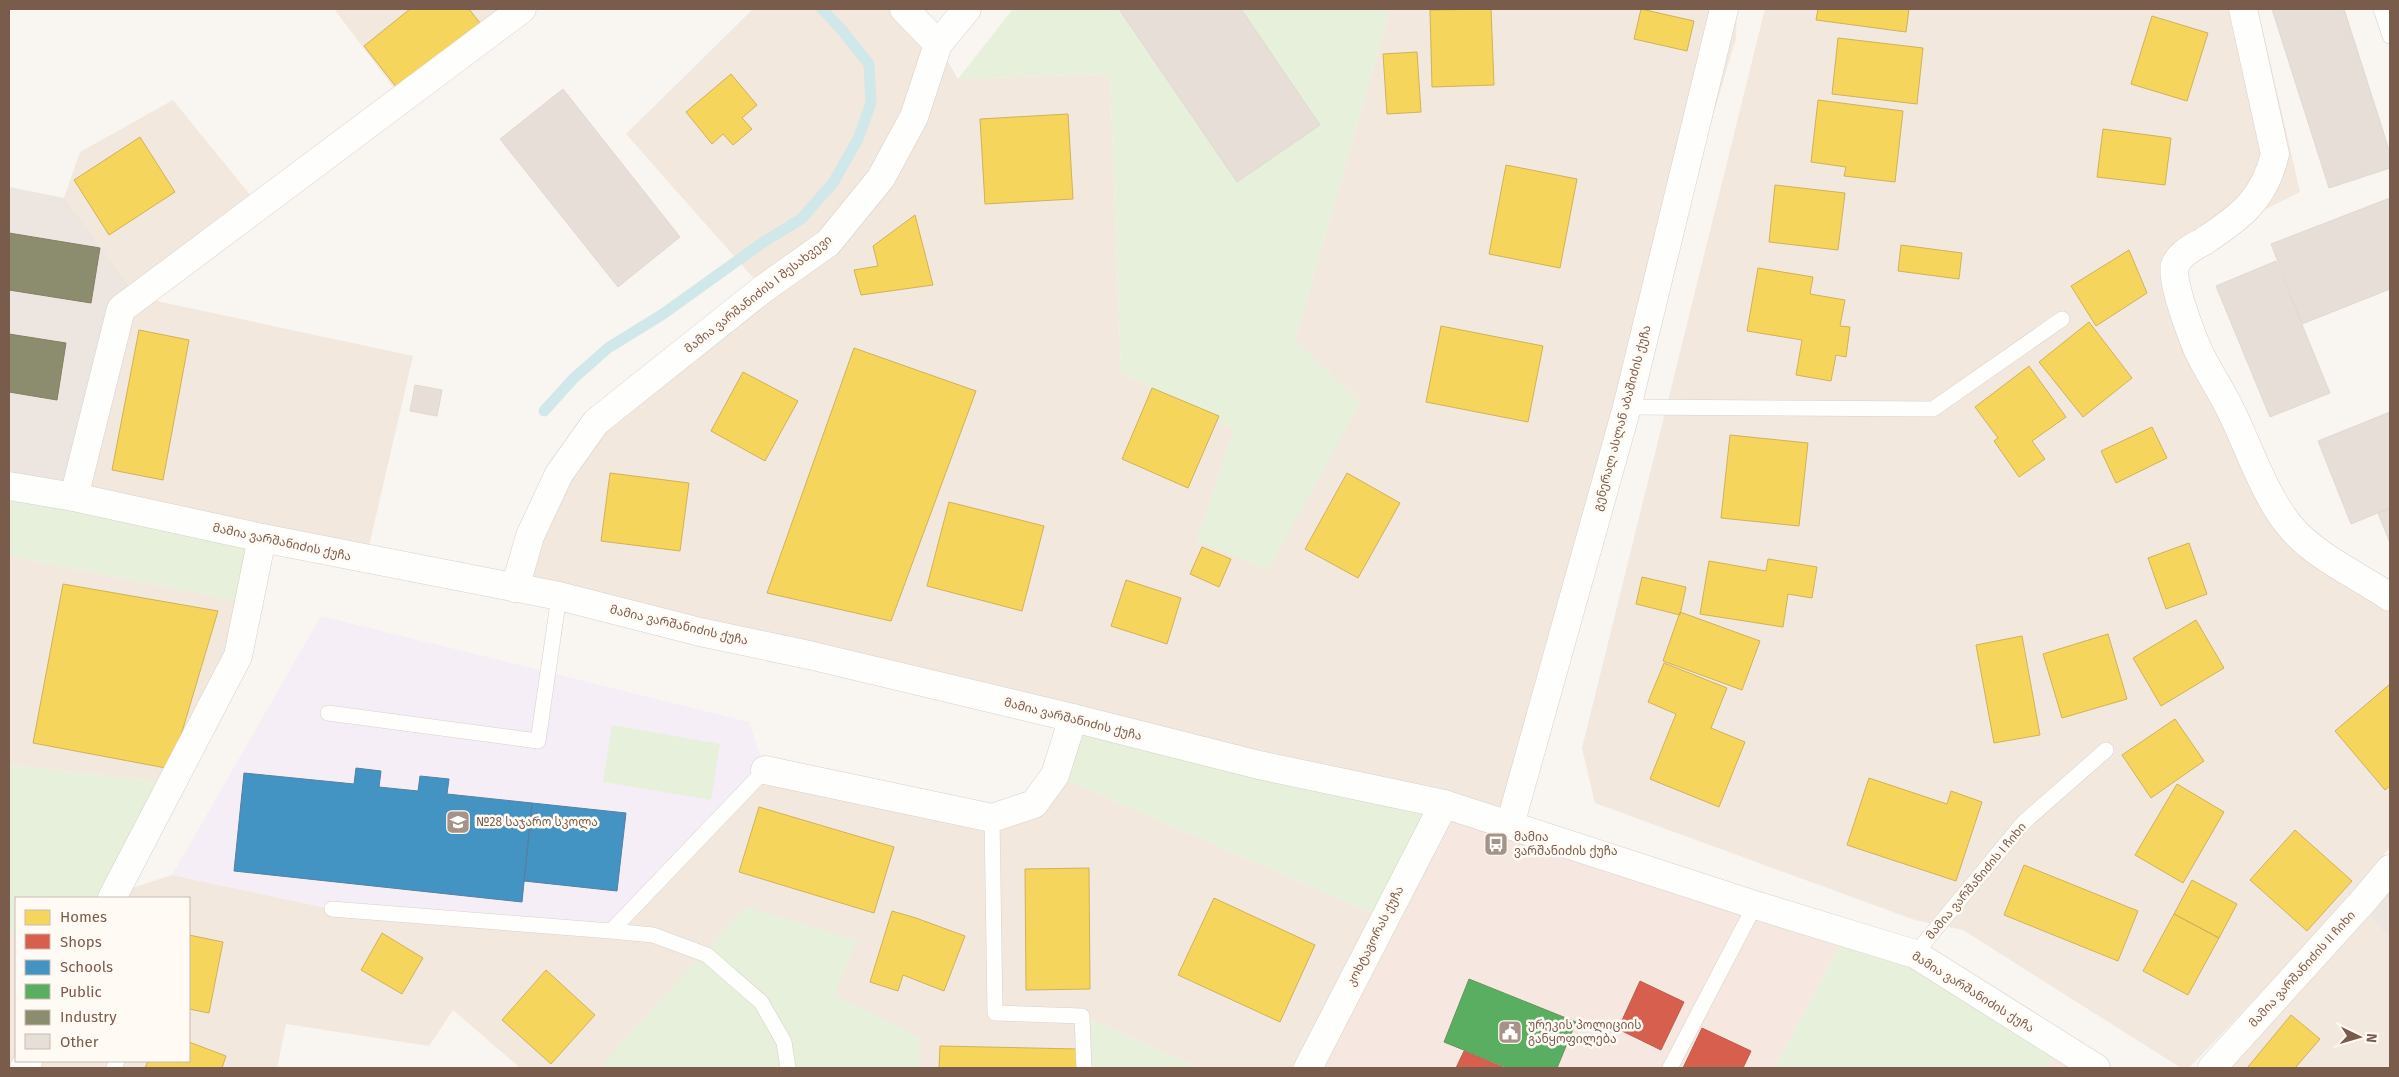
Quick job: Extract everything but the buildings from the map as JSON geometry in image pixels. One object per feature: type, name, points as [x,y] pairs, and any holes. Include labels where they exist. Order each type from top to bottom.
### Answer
[{"type":"street","points":[[74,497],[121,309],[522,9]]},
{"type":"street","points":[[904,9],[938,44]]},
{"type":"street","name":"მამია ვარშანიძის I შესახვევი","points":[[516,588],[530,536],[559,474],[596,422],[763,288],[828,243],[881,178],[914,116],[938,44],[968,9]]},
{"type":"street","name":"გენერალ ასლან აბაშიძის ქუჩა","points":[[1510,825],[1627,407],[1724,9]]},
{"type":"street","points":[[2242,9],[2275,154],[2270,175],[2258,197],[2226,227],[2182,256],[2174,266],[2175,279],[2197,347],[2229,407],[2271,495],[2288,524],[2305,542],[2390,596]]},
{"type":"street","name":"მამია ვარშანიძის ქუჩა","points":[[9,486],[74,497],[262,538],[559,596],[700,632],[809,655],[1073,718],[1259,765],[1444,804],[1755,905],[1915,954],[2096,1068]]},
{"type":"street","points":[[113,897],[238,656],[262,538]]},
{"type":"street","points":[[765,770],[992,818],[1034,804],[1055,775],[1073,718]]},
{"type":"street","name":"კოხტაგორას ქუჩა","points":[[1308,1068],[1444,804]]},
{"type":"street","name":"მამია ვარშანიძის II ჩიხი","points":[[2212,1068],[2390,869]]},
{"type":"lane","points":[[2381,9],[2390,36]]},
{"type":"lane","points":[[1627,407],[1933,409],[2062,319]]},
{"type":"lane","points":[[328,712],[538,741],[559,596]]},
{"type":"lane","name":"მამია ვარშანიძის I ჩიხი","points":[[1915,954],[2023,823],[2106,750]]},
{"type":"lane","points":[[611,931],[765,770]]},
{"type":"lane","points":[[992,818],[995,1013],[1082,1016],[1084,1068]]},
{"type":"lane","points":[[1670,1068],[1755,905]]},
{"type":"lane","points":[[332,909],[653,935],[707,955],[761,1002],[784,1042],[788,1068]]},
{"type":"shaded area","points":[[334,9],[522,9],[402,99]]},
{"type":"shaded area","points":[[753,9],[904,9],[938,44],[958,79],[1110,74],[1121,372],[1234,429],[1197,541],[1360,403],[1295,340],[1390,9],[1737,9],[1736,38],[1627,407],[1510,825],[515,588],[559,474],[763,289],[626,134]]},
{"type":"shaded area","points":[[1765,9],[2258,9],[2300,192],[2159,263],[2311,561],[2390,608],[2390,847],[2350,899],[2189,1068],[2181,1068],[1963,930],[1915,920],[1595,803],[1582,748]]},
{"type":"shaded area","points":[[173,100],[259,206],[138,297],[413,356],[366,559],[74,497],[64,198],[80,152]]},
{"type":"shaded area","points":[[9,187],[64,198],[137,297],[74,497],[9,486]]},
{"type":"shaded area","points":[[9,556],[250,603],[172,783],[9,765]]},
{"type":"shaded area","name":"№28 საჯარო სკოლა","points":[[321,616],[749,722],[765,770],[611,931],[332,909],[172,875]]},
{"type":"shaded area","points":[[765,770],[992,818],[1055,775],[1384,918],[1308,1068],[1199,1068],[1082,1016],[1084,1068],[919,1068],[919,1038],[834,995],[601,1068],[520,1068],[453,1010],[429,1046],[286,1024],[277,1068],[9,1068],[9,930],[15,932],[15,1062],[190,1062],[190,897],[112,897],[114,894],[172,875],[332,909]]},
{"type":"shaded area","points":[[1444,804],[1846,933],[1775,1068],[1308,1068]]},
{"type":"shaded area","points":[[2390,884],[2390,940],[2365,909]]},
{"type":"shaded area","points":[[2365,909],[2390,940],[2390,1068],[2223,1068]]},
{"type":"shaded area","points":[[2061,1047],[2096,1068],[2046,1068]]},
{"type":"green space","points":[[1013,9],[1390,9],[1295,340],[1360,403],[1268,570],[1197,541],[1234,429],[1121,372],[1110,74],[958,79]]},
{"type":"green space","points":[[9,486],[262,538],[250,603],[9,556]]},
{"type":"green space","points":[[1073,718],[1444,804],[1384,918],[1055,775]]},
{"type":"green space","points":[[612,725],[720,744],[711,800],[603,782]]},
{"type":"green space","points":[[9,765],[172,783],[113,897],[15,897],[15,932],[9,930]]},
{"type":"green space","points":[[745,907],[857,940],[834,995],[920,1038],[919,1068],[599,1068]]},
{"type":"green space","points":[[1846,933],[2061,1047],[2046,1068],[1775,1068]]},
{"type":"green space","points":[[1082,1016],[1199,1068],[1084,1068]]},
{"type":"waterway","points":[[544,411],[574,378],[608,348],[663,314],[762,243],[801,219],[833,183],[858,139],[871,103],[869,64],[822,9]]},
{"type":"place","name":"№28 საჯარო სკოლა","points":[[458,822]]},
{"type":"place","name":"მამია ვარშანიძის ქუჩა","points":[[1496,844]]},
{"type":"place","name":"ურეკის პოლიციის განყოფილება","points":[[1510,1032]]}]
